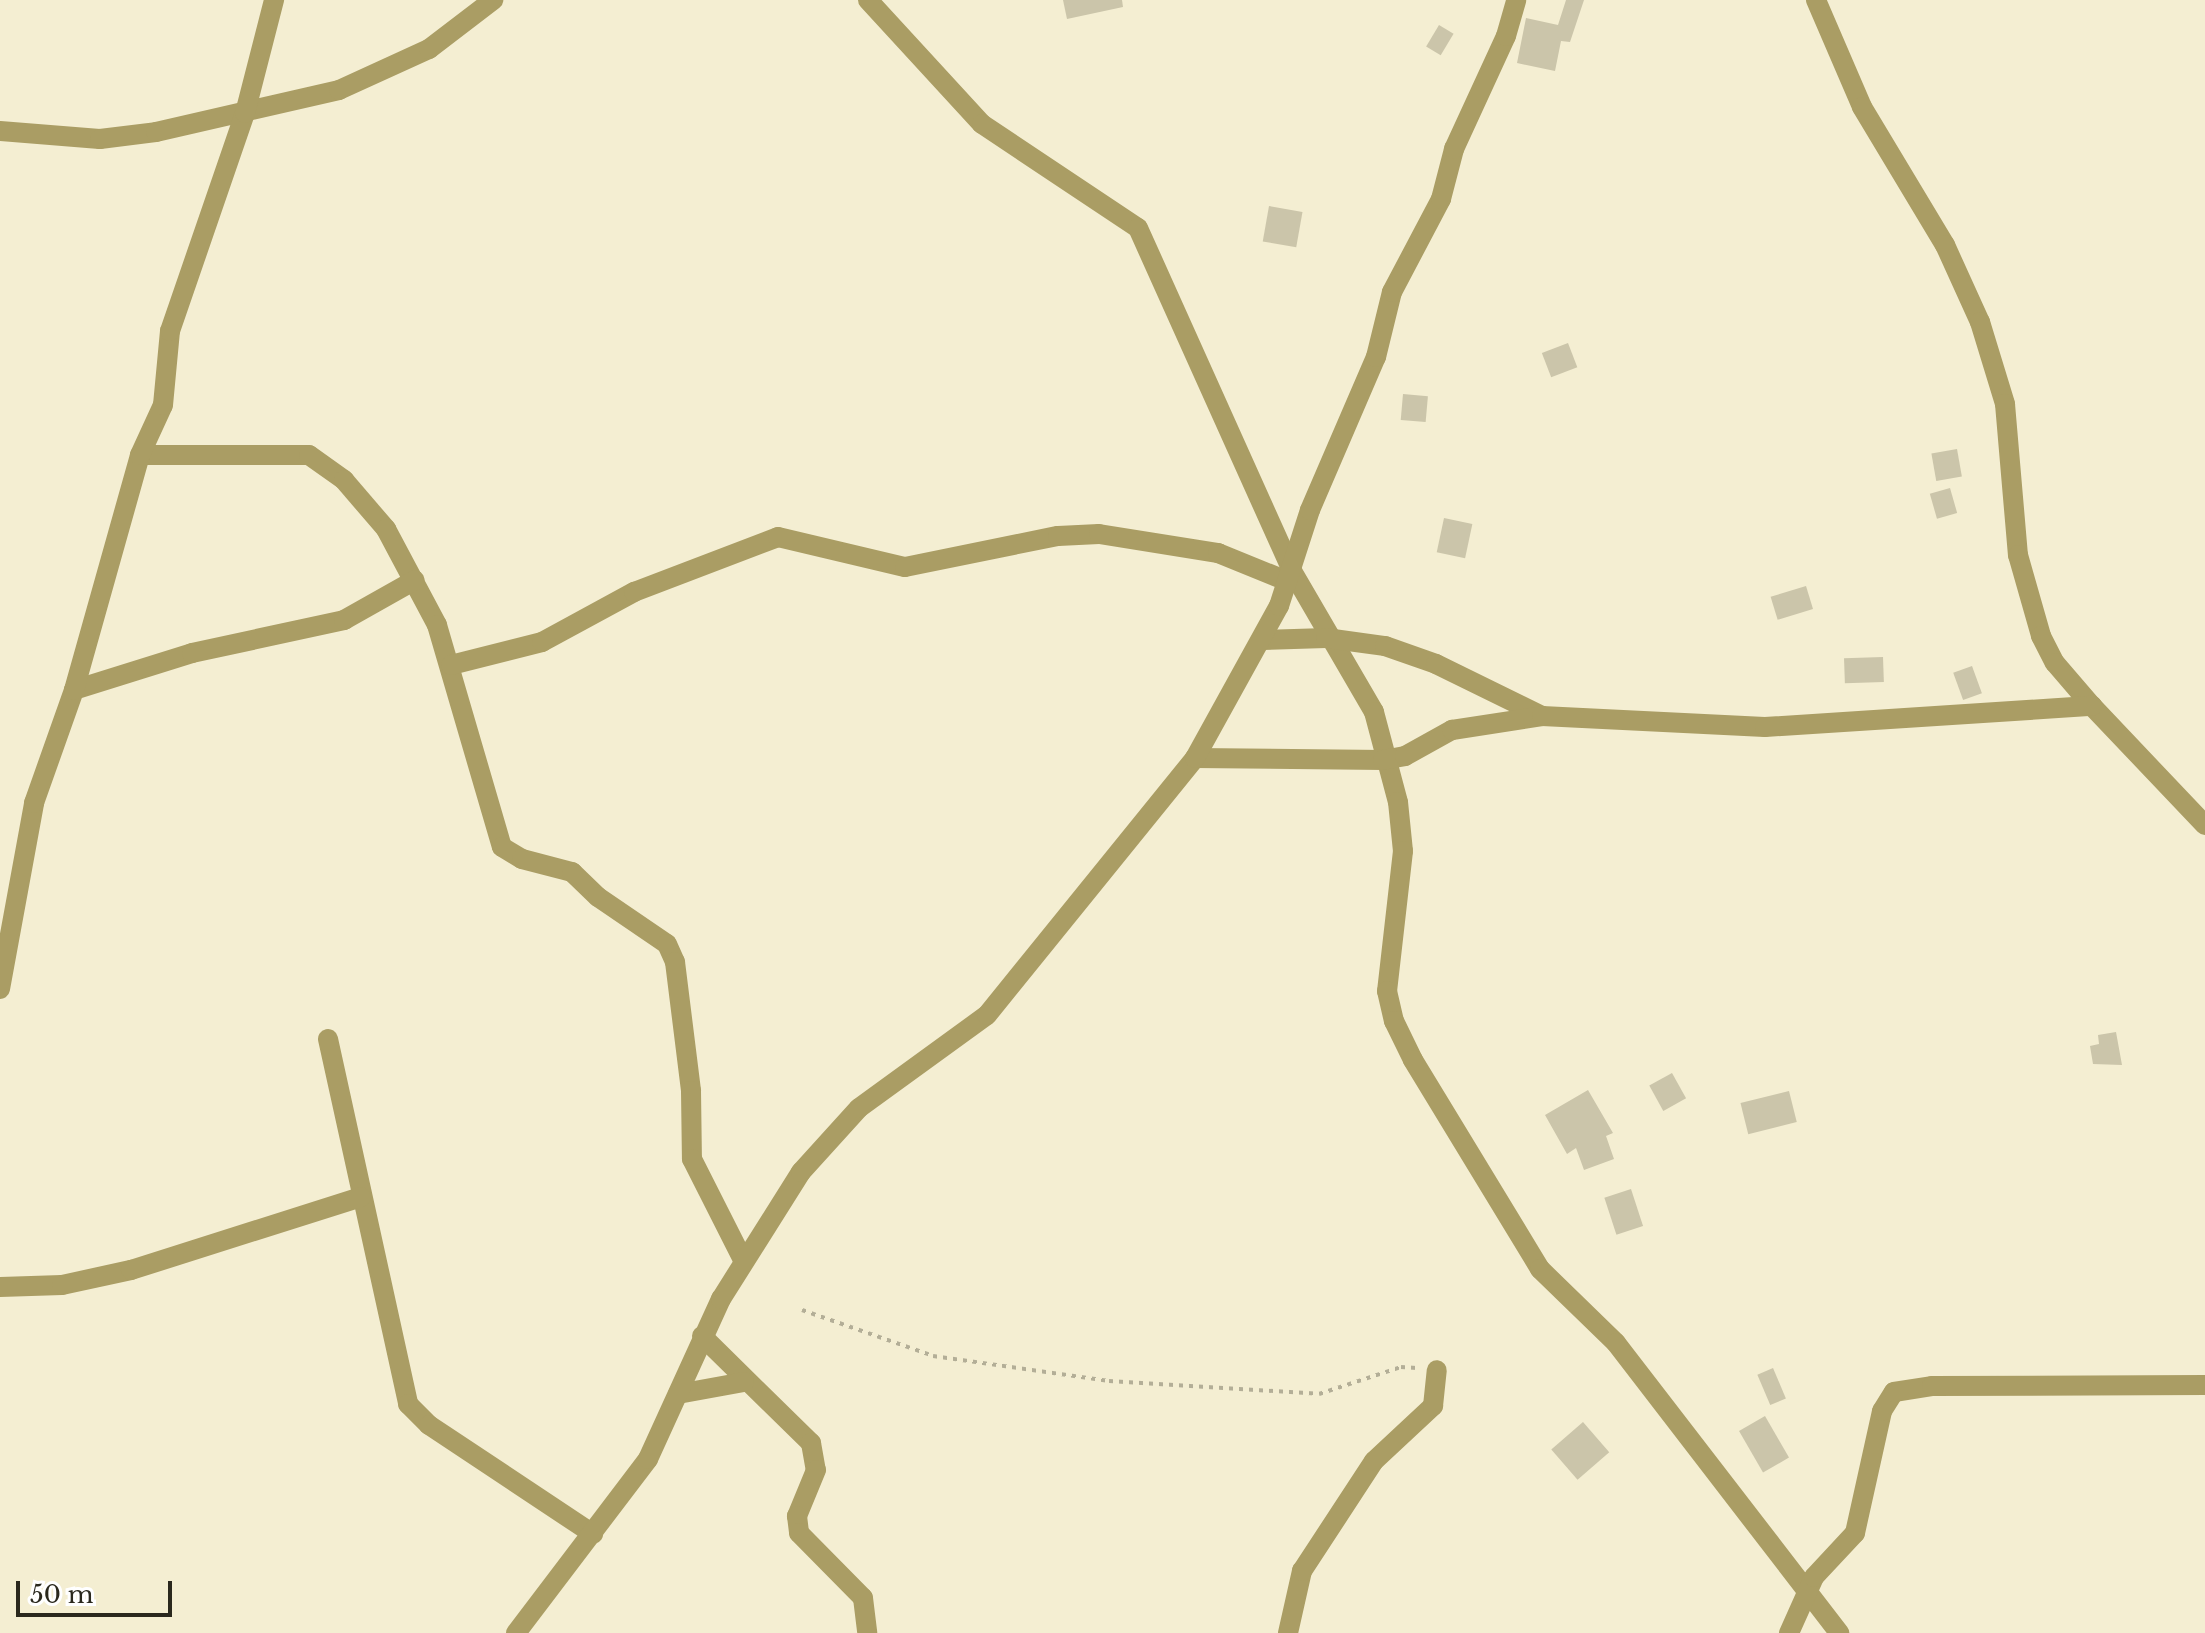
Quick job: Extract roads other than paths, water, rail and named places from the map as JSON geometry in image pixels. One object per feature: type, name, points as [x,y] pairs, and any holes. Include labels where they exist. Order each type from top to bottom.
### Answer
[{"type":"street","points":[[0,989],[34,803],[74,690],[140,455],[163,405],[170,331],[245,113],[274,0]]},
{"type":"street","points":[[0,131],[100,139],[245,113],[374,77],[429,49],[493,0]]},
{"type":"street","points":[[868,0],[982,124],[1138,228],[1290,576],[1326,638],[1355,674],[1374,712],[1383,760],[1398,802],[1403,851],[1387,991],[1394,1021],[1413,1060],[1531,1257],[1616,1343],[1839,1633]]},
{"type":"street","points":[[516,1633],[648,1459],[702,1336],[743,1260],[801,1172],[859,1108],[987,1015],[1195,758],[1262,640],[1290,576],[1310,510],[1376,357],[1392,292],[1441,199],[1454,149],[1506,36],[1516,0]]},
{"type":"street","points":[[1816,0],[1862,107],[1945,245],[1980,322],[2005,404],[2018,555],[2029,599],[2055,663],[2205,825]]},
{"type":"street","points":[[140,455],[309,455],[323,461],[386,529],[415,580],[451,665],[461,718],[482,771],[502,847],[522,859],[572,872],[598,897],[667,944],[675,962],[691,1091],[692,1159],[743,1260]]},
{"type":"street","points":[[451,665],[542,642],[634,592],[778,537],[905,567],[1058,536],[1099,534],[1207,550],[1290,576]]},
{"type":"street","points":[[74,690],[192,653],[344,620],[415,580]]},
{"type":"street","points":[[1262,640],[1326,638],[1411,654],[1542,716]]},
{"type":"street","points":[[1195,758],[1383,760],[1405,756],[1452,730],[1542,716],[1765,727],[2092,706]]},
{"type":"street","points":[[328,1039],[408,1404],[429,1425],[593,1534]]},
{"type":"street","points":[[0,1287],[62,1285],[131,1270],[361,1197]]},
{"type":"street","points":[[702,1336],[744,1382],[811,1443],[816,1470],[797,1516],[799,1533],[863,1598],[867,1633]]},
{"type":"street","points":[[1288,1633],[1302,1571],[1374,1461],[1433,1406],[1437,1370]]},
{"type":"street","points":[[678,1394],[744,1382]]},
{"type":"street","points":[[1789,1633],[1809,1597],[1814,1577],[1855,1533],[1882,1411],[1894,1392],[1932,1386],[2205,1385]]}]
